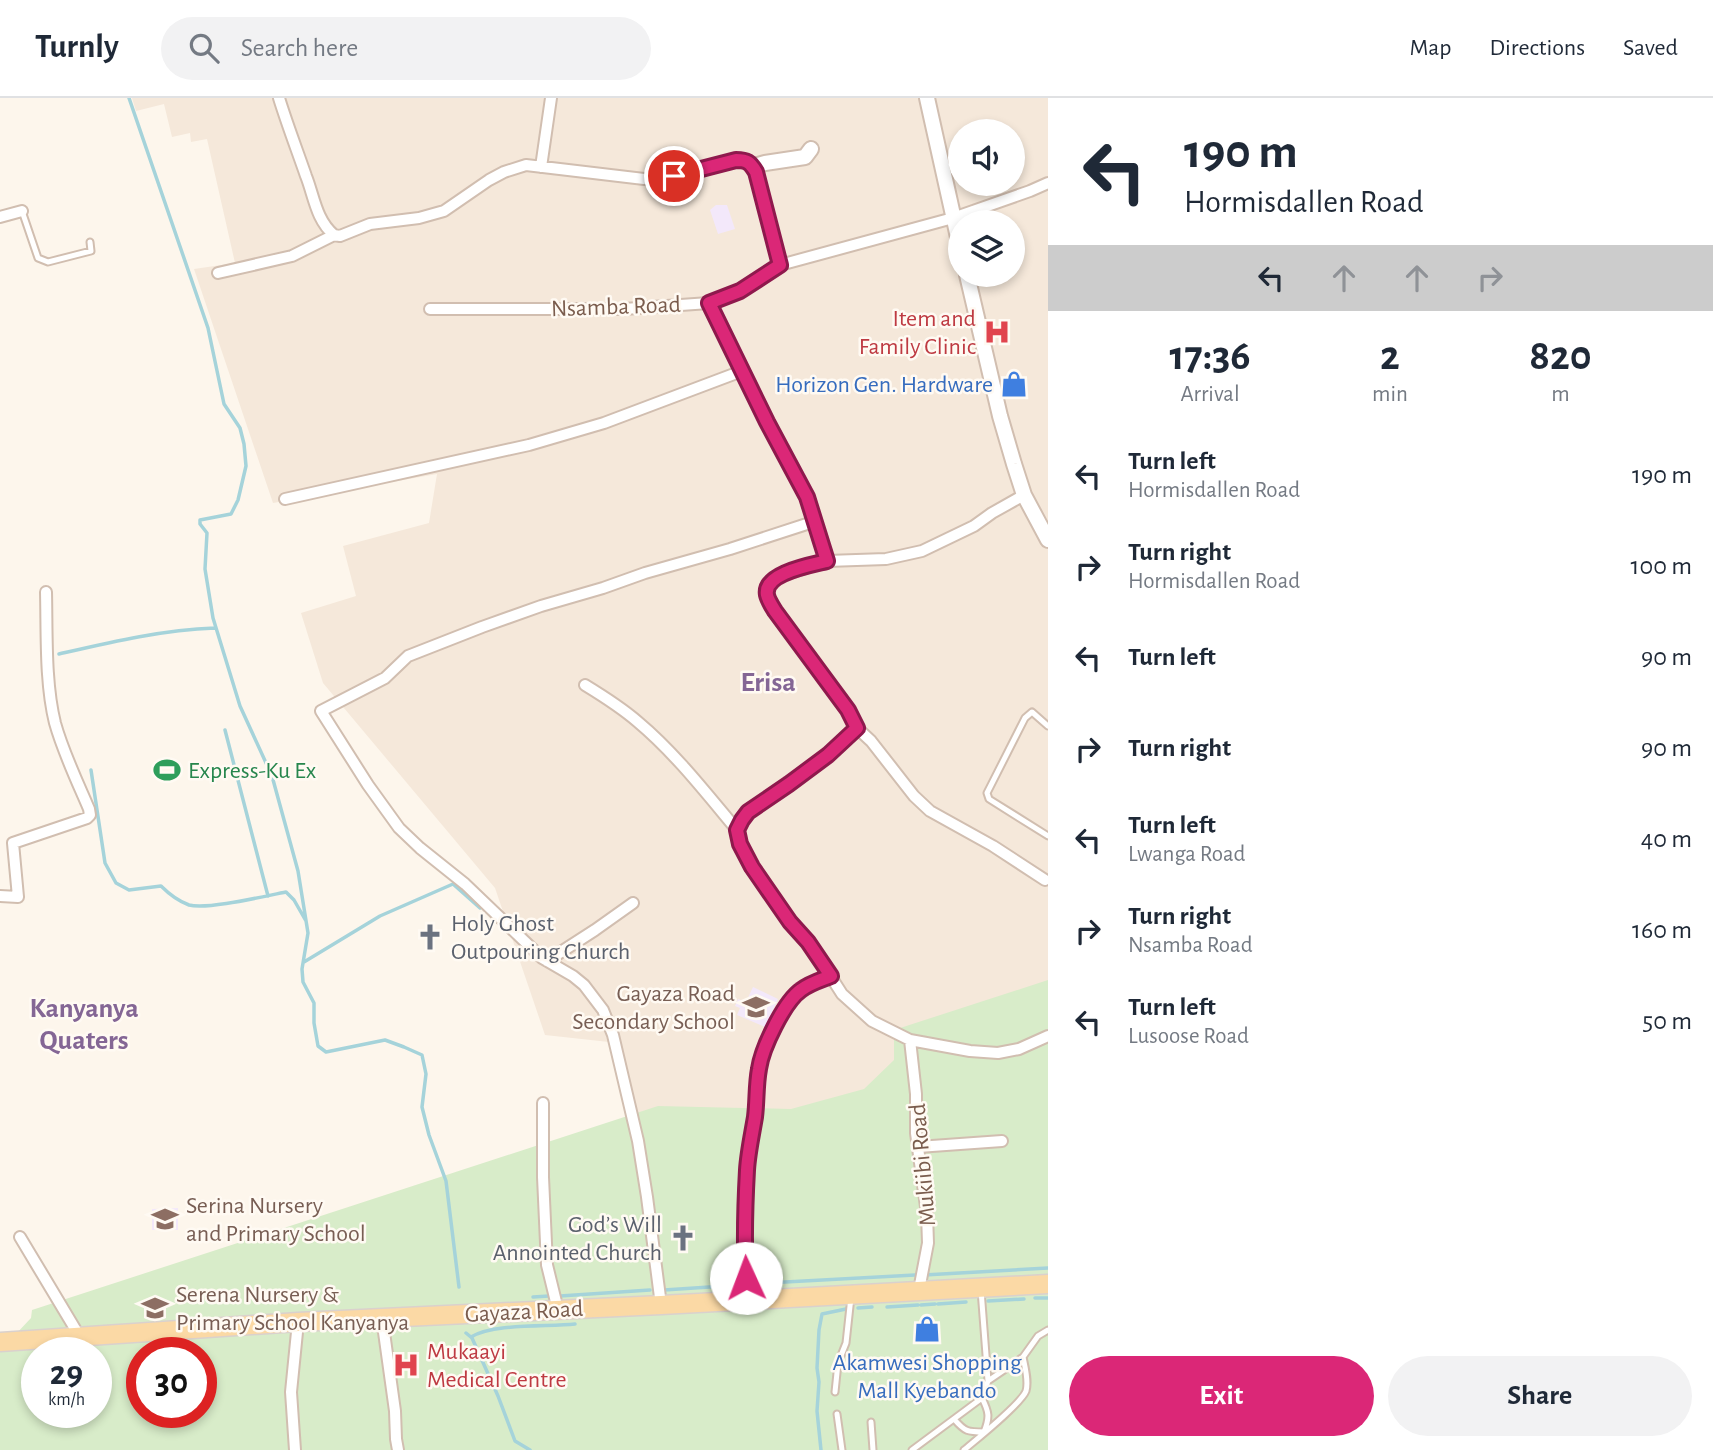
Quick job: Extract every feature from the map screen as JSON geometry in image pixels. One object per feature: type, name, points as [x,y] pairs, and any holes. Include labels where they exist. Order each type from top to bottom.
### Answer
[{"type":"main road","name":"Gayaza Road","points":[[80,1337],[298,1322],[1048,1284]]},
{"type":"main road","name":"Gayaza Road","points":[[0,1342],[21,1341]]},
{"type":"street","points":[[279,98],[321,221],[334,235]]},
{"type":"street","points":[[541,167],[551,98]]},
{"type":"street","points":[[927,98],[951,210]]},
{"type":"street","points":[[756,172],[758,165],[805,157],[811,149]]},
{"type":"street","points":[[218,273],[292,256],[334,235],[340,236],[370,224],[430,216],[444,211],[504,172],[526,165],[659,179],[736,160],[746,160],[756,172],[780,265]]},
{"type":"street","name":"Nsamba Road","points":[[976,210],[1048,183]]},
{"type":"street","points":[[0,218],[22,211]]},
{"type":"street","name":"Nsamba Road","points":[[430,309],[624,309],[709,303],[740,291],[780,265],[948,219]]},
{"type":"street","points":[[970,287],[1000,416],[1024,495],[1048,540]]},
{"type":"street","points":[[709,303],[807,497],[827,561]]},
{"type":"street","points":[[285,499],[529,445],[604,423],[742,371]]},
{"type":"street","points":[[1024,495],[974,526],[922,551],[886,559],[827,561],[774,578],[768,586],[767,595],[775,611],[848,710],[857,728],[871,741],[914,796],[930,811],[993,846],[1045,880]]},
{"type":"street","points":[[662,1305],[642,1167],[613,1035],[603,1010],[584,985],[547,961],[465,884],[399,828],[321,711],[385,678],[408,656],[482,627],[645,573],[816,522]]},
{"type":"street","points":[[0,896],[18,897],[13,843],[90,815],[54,721],[47,652],[46,592]]},
{"type":"street","points":[[585,685],[640,723],[679,762],[737,830],[740,844],[752,867],[790,922],[808,942],[842,994],[872,1021],[910,1040],[970,1051],[998,1053],[1018,1049],[1048,1036]]},
{"type":"street","points":[[737,830],[748,812],[828,755],[857,728]]},
{"type":"street","points":[[547,961],[633,902]]},
{"type":"street","points":[[746,1301],[744,1233],[747,1168],[756,1113],[761,1055],[792,999],[802,989],[831,976]]},
{"type":"street","name":"Mukiibi Road","points":[[910,1040],[914,1061],[918,1147],[927,1214],[928,1243],[919,1290]]},
{"type":"street","points":[[543,1103],[547,1265],[558,1310]]},
{"type":"street","points":[[918,1147],[1002,1141]]},
{"type":"street","points":[[20,1237],[80,1337]]},
{"type":"street","points":[[382,1318],[398,1450]]},
{"type":"street","points":[[295,1450],[291,1392],[298,1322]]},
{"type":"lane","points":[[22,211],[38,258],[48,262],[91,251],[90,242]]},
{"type":"lane","points":[[1048,726],[1032,712],[1025,718],[987,793],[989,799],[1048,836]]},
{"type":"lane","points":[[912,1450],[982,1398],[988,1381],[981,1287]]},
{"type":"lane","points":[[835,1392],[851,1294]]},
{"type":"lane","points":[[988,1381],[1023,1357],[1038,1336],[1048,1330]]},
{"type":"lane","points":[[964,1450],[1019,1401],[1026,1390],[1023,1357]]},
{"type":"lane","points":[[982,1398],[989,1418],[984,1432]]},
{"type":"lane","points":[[837,1414],[842,1450]]},
{"type":"lane","points":[[954,1419],[962,1429],[984,1432]]},
{"type":"lane","points":[[871,1422],[873,1450]]},
{"type":"shaded area","points":[[132,98],[1048,98],[1048,1261],[671,1278],[609,1042],[545,1035],[495,888],[323,683],[301,613],[356,596],[343,546],[429,523],[437,474],[273,503],[194,269],[235,263],[207,139],[191,142],[190,133],[172,137],[164,104],[136,111]]},
{"type":"shaded area","points":[[716,205],[727,205],[735,229],[718,234],[710,210]]},
{"type":"shaded area","name":"Gayaza Road Secondary School","points":[[753,987],[778,999],[765,1027],[737,1015],[740,1008],[735,1006],[738,999],[746,1002]]},
{"type":"shaded area","name":"Serina Nursery and Primary School","points":[[178,1208],[178,1230],[152,1230],[152,1209]]},
{"type":"green space","points":[[1048,980],[1048,1450],[0,1450],[0,1351],[31,1318],[32,1310],[658,1106],[791,1109],[864,1089],[894,1060],[894,1030]]},
{"type":"waterway","points":[[129,98],[208,328],[224,404],[240,428],[244,444],[246,466],[238,500],[231,514],[200,520],[207,533],[205,569],[213,618],[240,706],[272,776],[298,871],[308,933],[302,969],[303,982],[314,1003],[318,1046],[326,1052],[385,1040],[422,1055],[426,1074],[422,1107],[446,1181],[459,1287]]},
{"type":"waterway","points":[[59,654],[156,634],[215,628]]},
{"type":"waterway","points":[[225,730],[268,896]]},
{"type":"waterway","points":[[91,770],[105,863],[116,883],[129,890],[161,886],[181,901],[197,906],[236,902],[286,892],[306,921]]},
{"type":"waterway","points":[[304,962],[380,916],[453,884],[480,908]]},
{"type":"waterway","points":[[924,1275],[1048,1268]]},
{"type":"waterway","points":[[749,1284],[915,1275]]},
{"type":"waterway","points":[[664,1290],[740,1283]]},
{"type":"waterway","points":[[560,1296],[650,1290]]},
{"type":"waterway","points":[[533,1297],[549,1296]]},
{"type":"waterway","points":[[1035,1298],[1048,1298]]},
{"type":"waterway","points":[[988,1301],[1024,1299]]},
{"type":"waterway","points":[[938,1304],[966,1302]]},
{"type":"waterway","points":[[921,1305],[935,1304]]},
{"type":"waterway","points":[[887,1307],[918,1305]]},
{"type":"waterway","points":[[858,1308],[872,1307]]},
{"type":"waterway","points":[[821,1450],[817,1411],[819,1330],[822,1314],[846,1309]]},
{"type":"waterway","points":[[471,1337],[493,1329],[575,1324]]},
{"type":"waterway","points":[[466,1333],[472,1338],[515,1441],[530,1450]]},
{"type":"place","name":"Item and Family Clinic","points":[[997,332]]},
{"type":"place","name":"Horizon Gen. Hardware","points":[[1014,384]]},
{"type":"place","name":"Express-Ku Ex","points":[[167,770]]},
{"type":"place","name":"Holy Ghost Outpouring Church","points":[[430,937]]},
{"type":"place","name":"Gayaza Road Secondary School","points":[[756,1007]]},
{"type":"place","name":"Serina Nursery and Primary School","points":[[165,1219]]},
{"type":"place","name":"God’s Will Annointed Church","points":[[683,1238]]},
{"type":"place","name":"Serena Nursery & Primary School Kanyanya","points":[[155,1308]]},
{"type":"place","name":"Akamwesi Shopping Mall Kyebando","points":[[927,1329]]},
{"type":"place","name":"Mukaayi Medical Centre","points":[[406,1365]]},
{"type":"district","name":"Erisa","points":[[768,681]]},
{"type":"district","name":"Kanyanya Quaters","points":[[84,1023]]},
{"type":"route","points":[[674,176],[736,160],[746,160],[756,172],[780,265],[740,291],[709,303],[807,497],[827,561],[774,578],[768,586],[767,595],[775,611],[848,710],[857,728],[828,755],[748,812],[737,830],[740,844],[766,889],[831,976],[802,989],[792,999],[761,1055],[756,1113],[747,1168],[744,1233],[746,1278]]}]
